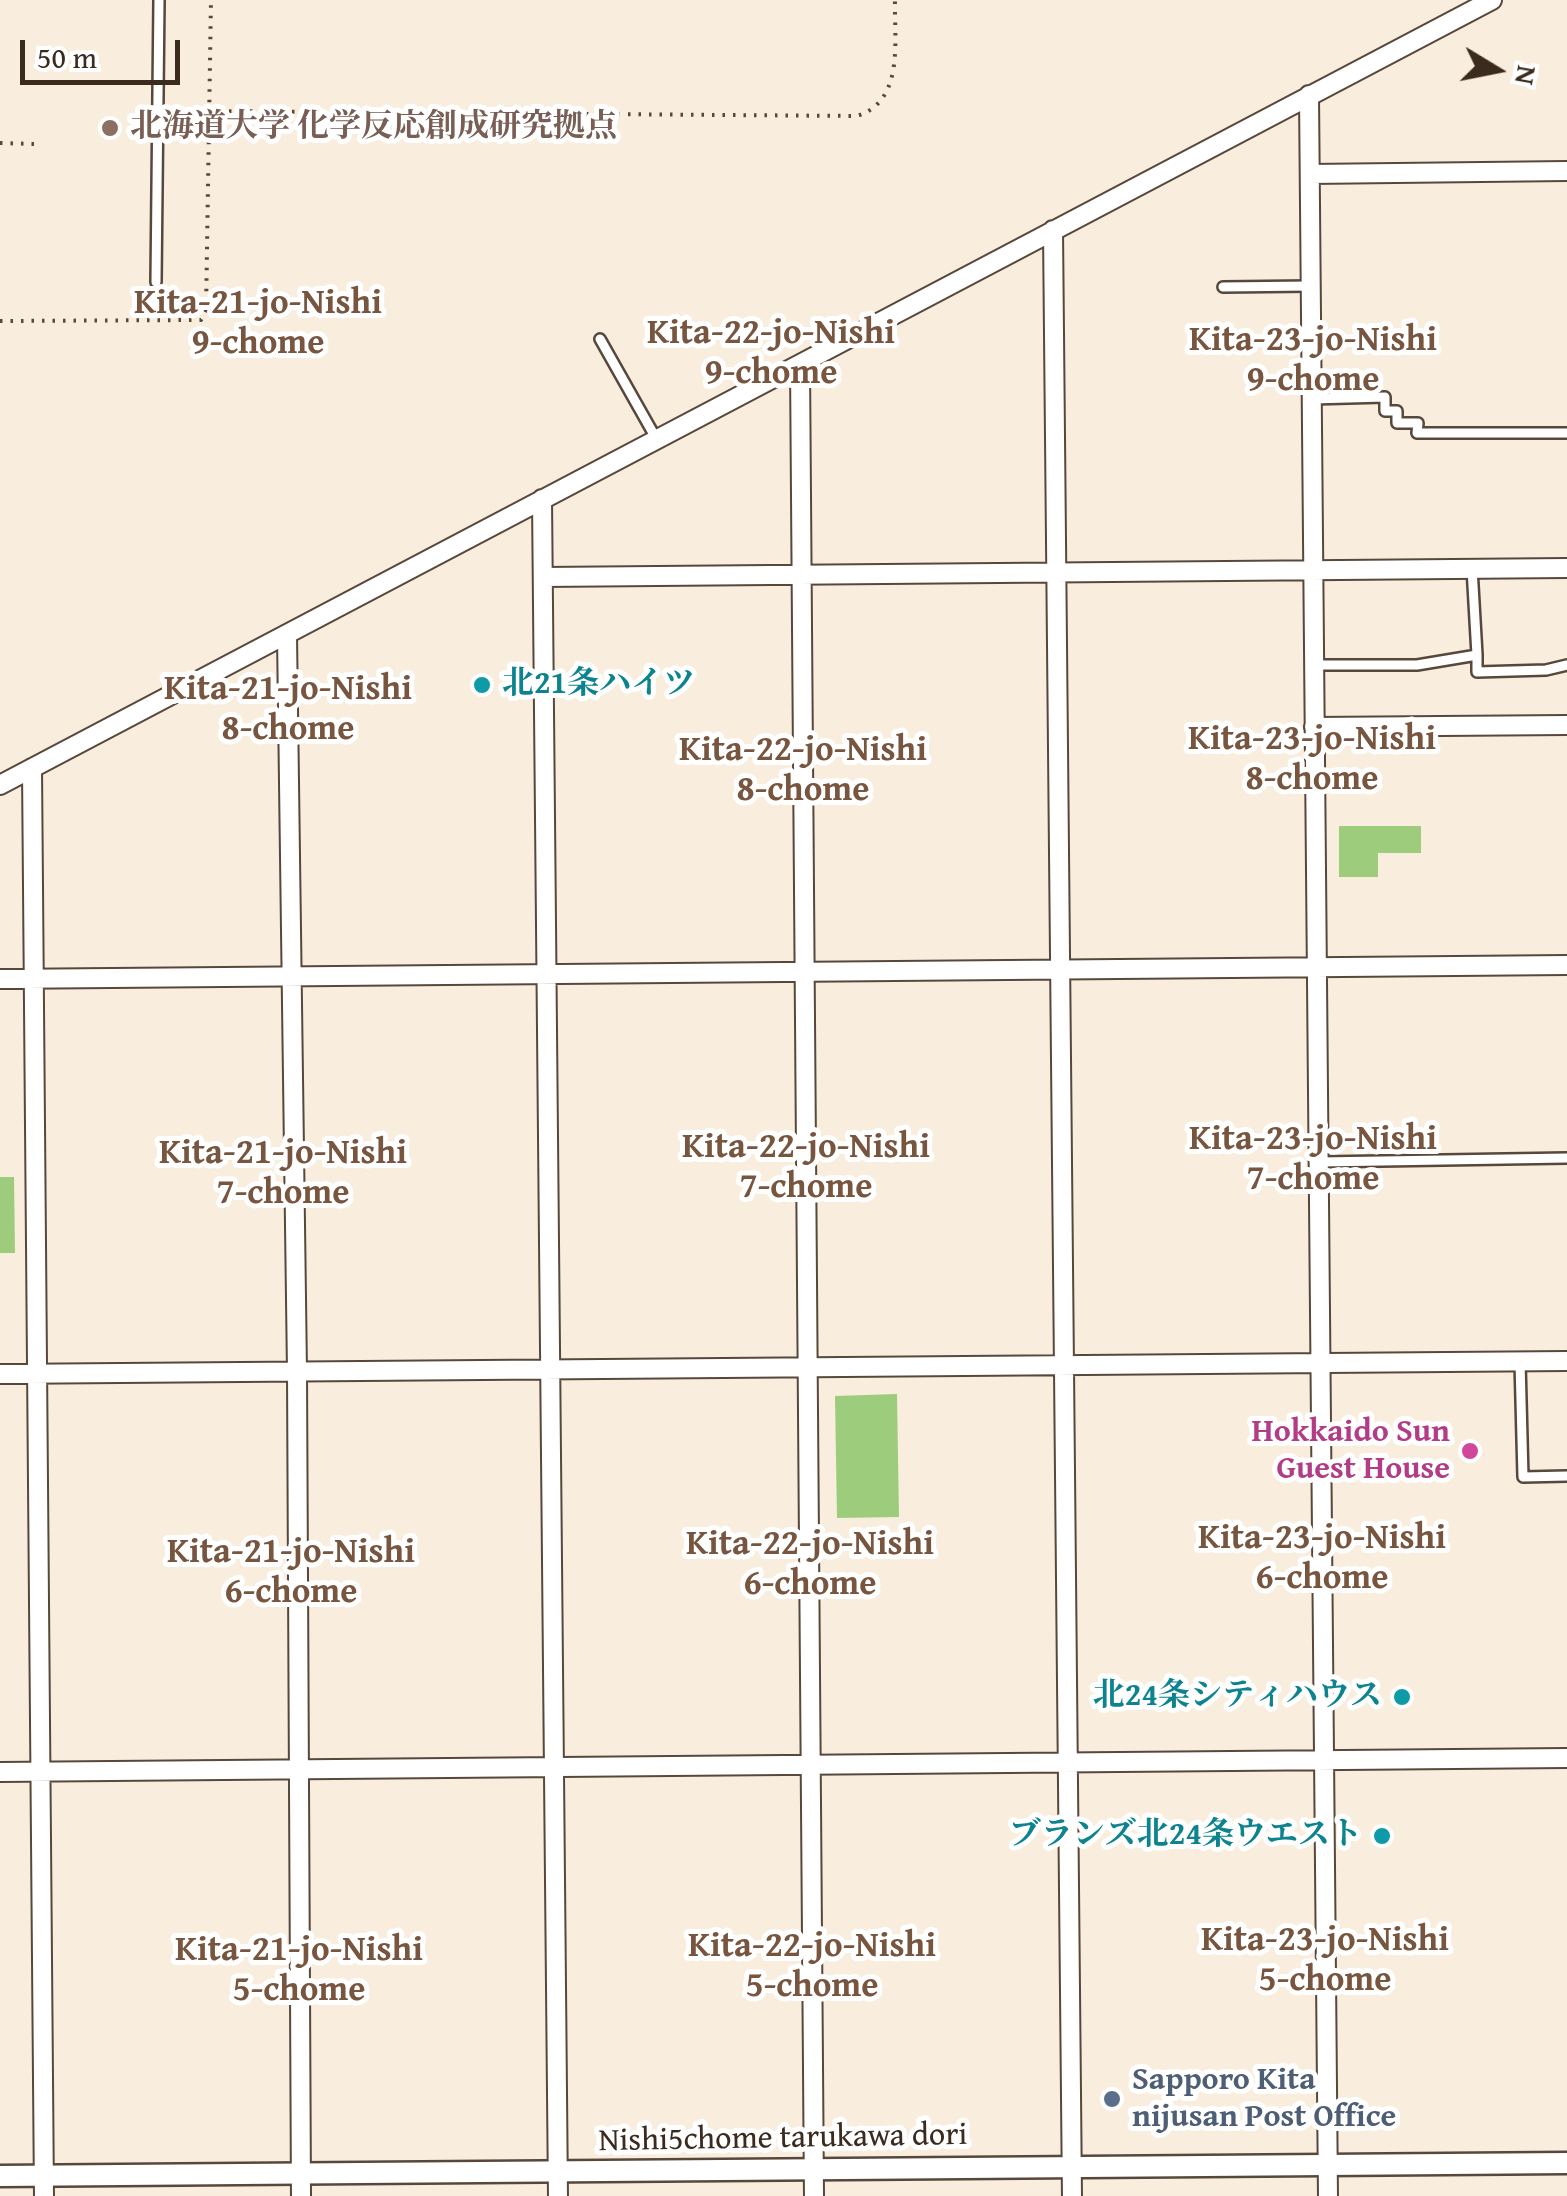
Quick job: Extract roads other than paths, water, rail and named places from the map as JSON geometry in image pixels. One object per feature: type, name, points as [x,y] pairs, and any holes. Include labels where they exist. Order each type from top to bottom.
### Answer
[{"type":"street","points":[[0,785],[1310,96],[1464,7],[1492,0]]},
{"type":"street","points":[[1310,96],[1328,2196]]},
{"type":"street","points":[[1310,174],[1567,171]]},
{"type":"street","points":[[1053,230],[1072,2196]]},
{"type":"street","points":[[800,365],[814,2196]]},
{"type":"street","points":[[542,499],[558,2196]]},
{"type":"street","points":[[543,577],[1567,568]]},
{"type":"street","points":[[287,635],[297,1372],[301,2196]]},
{"type":"street","points":[[1314,728],[1567,725]]},
{"type":"street","points":[[32,768],[44,2186]]},
{"type":"street","points":[[0,978],[1567,965]]},
{"type":"street","points":[[0,1374],[1567,1362]]},
{"type":"street","points":[[0,1772],[1567,1758]]},
{"type":"street","name":"Nishi5chome tarukawa dori","points":[[0,2176],[44,2186],[301,2174],[1567,2163]]},
{"type":"lane","points":[[156,282],[159,0]]},
{"type":"lane","points":[[1222,287],[1310,286]]},
{"type":"lane","points":[[600,338],[657,440]]},
{"type":"lane","points":[[1312,399],[1385,397],[1385,411],[1397,411],[1397,424],[1418,423],[1418,433],[1567,433]]},
{"type":"lane","points":[[1472,568],[1477,672],[1567,666]]},
{"type":"lane","points":[[1314,665],[1417,665],[1477,655]]},
{"type":"lane","points":[[1317,1162],[1567,1158]]},
{"type":"lane","points":[[1520,1362],[1523,1477],[1567,1476]]},
{"type":"place","name":"北海道大学 化学反応創成研究拠点","points":[[110,128]]},
{"type":"place","name":"北21条ハイツ","points":[[482,685]]},
{"type":"place","name":"Hokkaido Sun Guest House","points":[[1470,1451]]},
{"type":"place","name":"北24条シティハウス","points":[[1402,1697]]},
{"type":"place","name":"ブランズ北24条ウエスト","points":[[1382,1836]]},
{"type":"place","name":"Sapporo Kita nijusan Post Office","points":[[1112,2099]]},
{"type":"district","name":"Kita-21-jo-Nishi 9-chome","points":[[258,324]]},
{"type":"district","name":"Kita-22-jo-Nishi 9-chome","points":[[771,354]]},
{"type":"district","name":"Kita-23-jo-Nishi 9-chome","points":[[1313,361]]},
{"type":"district","name":"Kita-21-jo-Nishi 8-chome","points":[[288,710]]},
{"type":"district","name":"Kita-23-jo-Nishi 8-chome","points":[[1312,760]]},
{"type":"district","name":"Kita-22-jo-Nishi 8-chome","points":[[803,771]]},
{"type":"district","name":"Kita-23-jo-Nishi 7-chome","points":[[1313,1160]]},
{"type":"district","name":"Kita-22-jo-Nishi 7-chome","points":[[806,1168]]},
{"type":"district","name":"Kita-21-jo-Nishi 7-chome","points":[[283,1174]]},
{"type":"district","name":"Kita-23-jo-Nishi 6-chome","points":[[1322,1559]]},
{"type":"district","name":"Kita-22-jo-Nishi 6-chome","points":[[810,1565]]},
{"type":"district","name":"Kita-21-jo-Nishi 6-chome","points":[[291,1573]]},
{"type":"district","name":"Kita-23-jo-Nishi 5-chome","points":[[1325,1961]]},
{"type":"district","name":"Kita-22-jo-Nishi 5-chome","points":[[812,1967]]},
{"type":"district","name":"Kita-21-jo-Nishi 5-chome","points":[[299,1971]]}]
